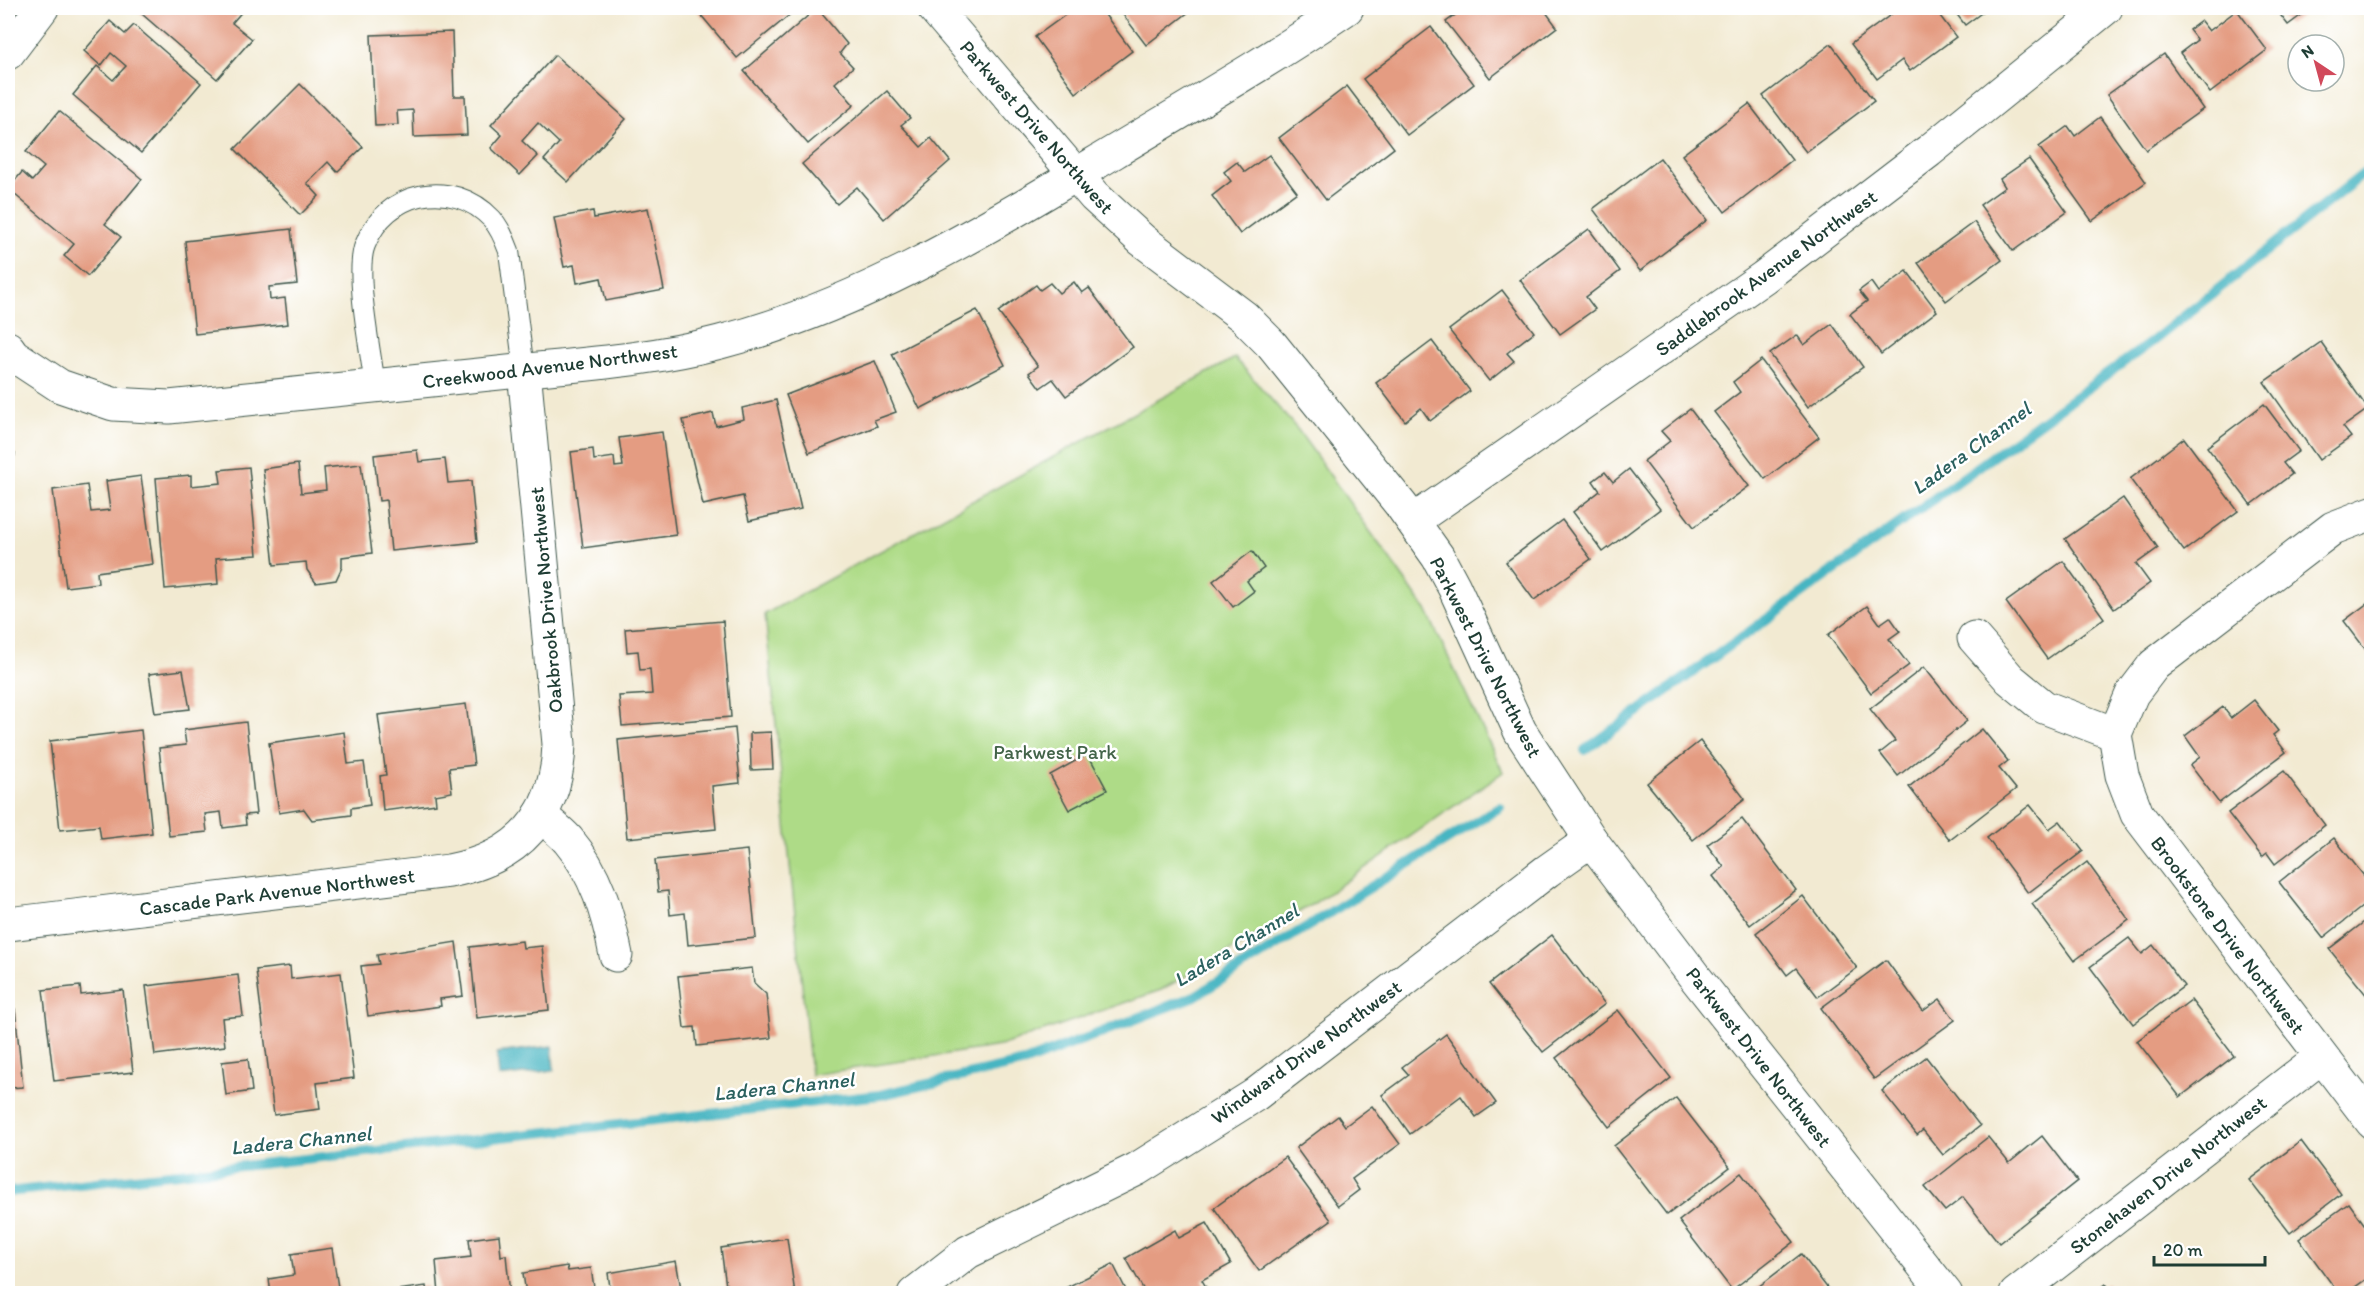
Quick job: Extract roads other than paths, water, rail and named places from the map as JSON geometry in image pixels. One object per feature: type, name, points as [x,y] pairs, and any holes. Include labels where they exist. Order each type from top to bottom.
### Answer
[{"type":"street","points":[[8,53],[42,8]]},
{"type":"street","name":"Parkwest Drive Northwest","points":[[934,8],[1075,175],[1107,209],[1142,240],[1236,310],[1271,344],[1413,521],[1438,557],[1454,587],[1520,731],[1591,840],[1694,976],[1946,1293]]},
{"type":"street","name":"Creekwood Avenue Northwest","points":[[8,348],[13,355],[60,386],[113,404],[169,407],[626,360],[719,343],[777,326],[887,281],[1075,175],[1254,68],[1347,8]]},
{"type":"street","name":"Saddlebrook Avenue Northwest","points":[[1413,521],[1773,270],[1929,151],[2106,8]]},
{"type":"street","name":"Oakbrook Drive Northwest","points":[[524,370],[559,744],[554,787],[537,820]]},
{"type":"street","points":[[1974,638],[2010,680],[2044,707],[2115,734],[2132,694],[2154,665],[2333,528],[2372,513]]},
{"type":"street","name":"Brookstone Drive Northwest","points":[[2115,734],[2122,775],[2137,814],[2372,1122]]},
{"type":"street","points":[[537,820],[568,840],[594,879],[609,918],[616,955]]},
{"type":"street","name":"Cascade Park Avenue Northwest","points":[[8,924],[449,872],[473,867],[496,857],[516,843],[537,820]]},
{"type":"street","name":"Windward Drive Northwest","points":[[914,1293],[968,1252],[1137,1169],[1255,1095],[1547,870],[1591,840]]},
{"type":"street","name":"Stonehaven Drive Northwest","points":[[2016,1293],[2321,1057]]},
{"type":"lane","points":[[375,386],[362,281],[361,264],[364,246],[372,230],[390,210],[414,197],[432,194],[449,195],[466,200],[494,220],[503,235],[509,251],[524,370]]},
{"type":"water","points":[[552,1046],[554,1070],[499,1077],[497,1053]]},
{"type":"waterway","name":"Ladera Channel","points":[[1585,750],[2153,341],[2372,167]]},
{"type":"waterway","name":"Ladera Channel","points":[[8,1192],[880,1095],[1025,1062],[1195,996],[1500,807]]},
{"type":"park label","name":"Parkwest Park","points":[[1055,752]]}]
